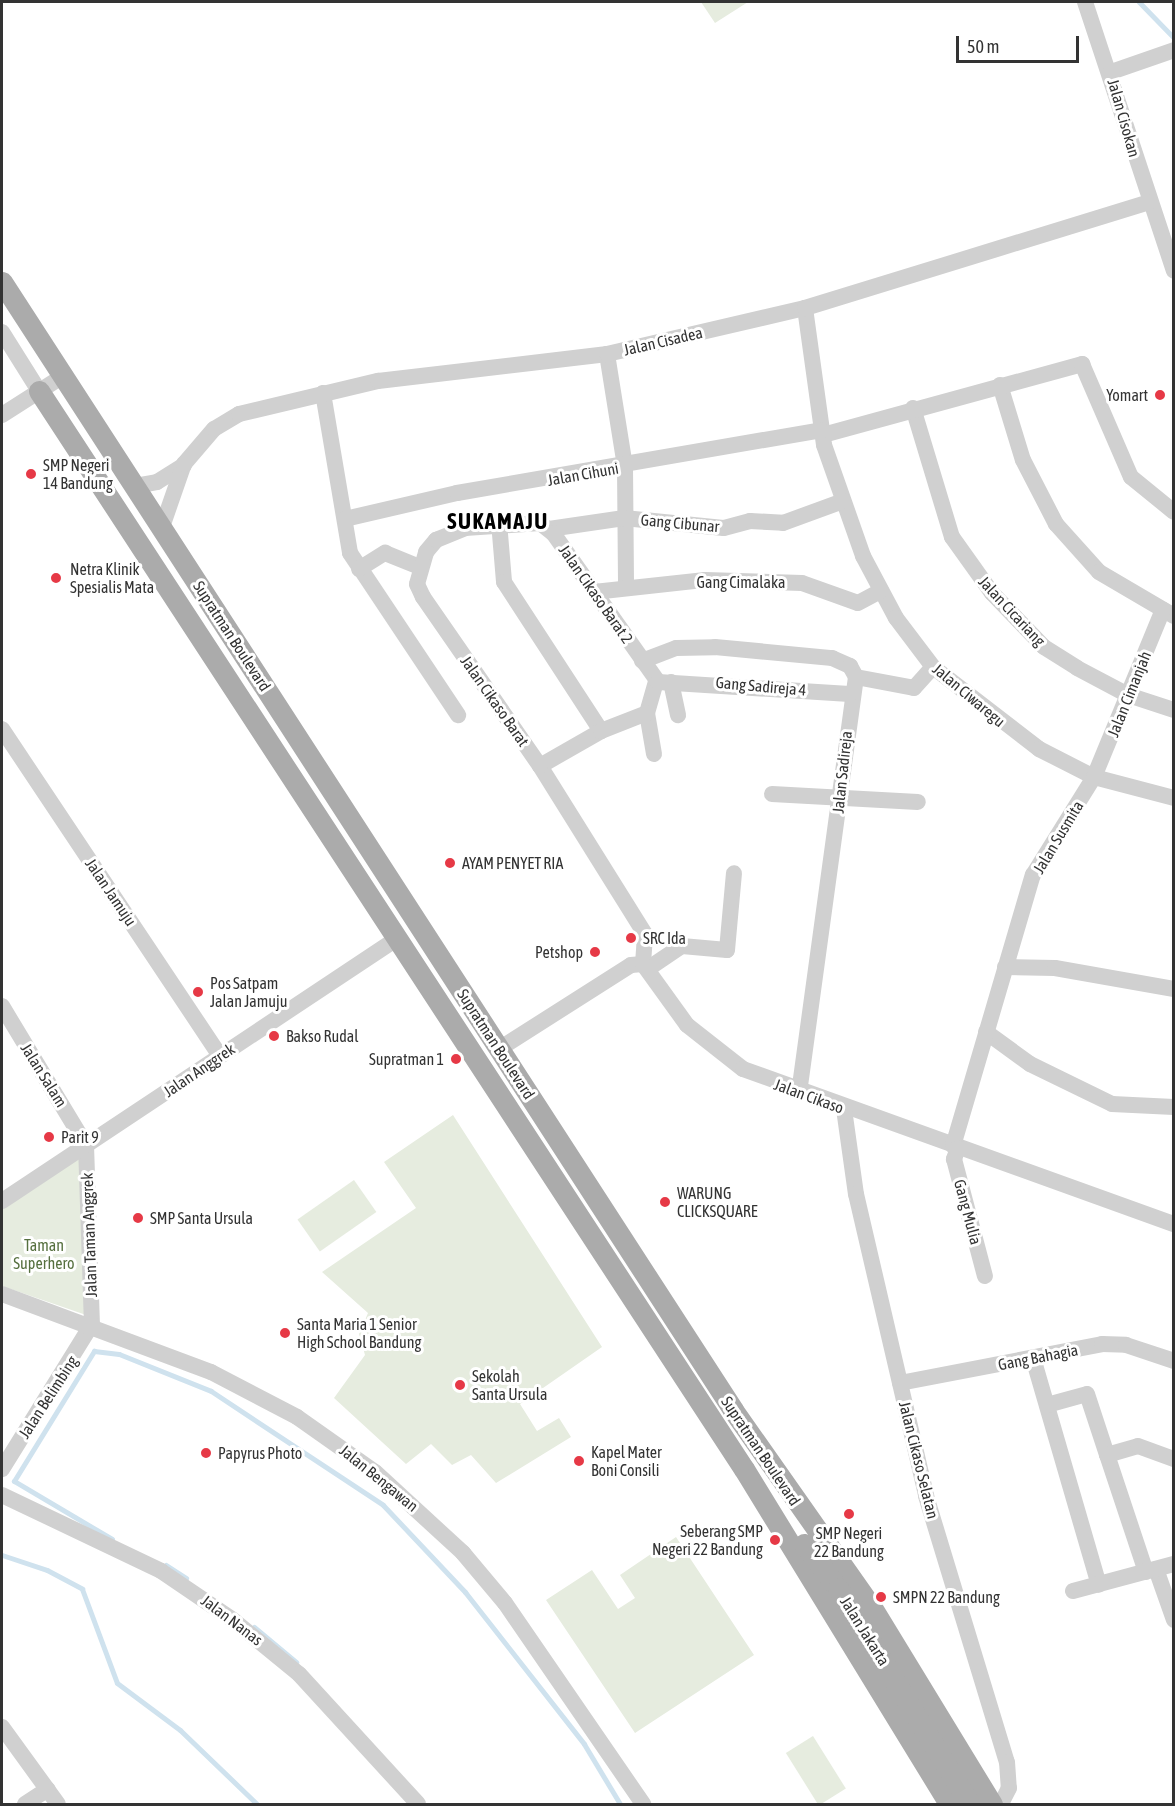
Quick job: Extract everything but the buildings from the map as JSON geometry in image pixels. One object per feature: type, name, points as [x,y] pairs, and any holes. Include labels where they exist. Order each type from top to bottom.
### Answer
[{"type":"main road","name":"Supratman Boulevard","points":[[2,282],[733,1410],[871,1606],[992,1804]]},
{"type":"main road","name":"Supratman Boulevard","points":[[39,390],[744,1469],[950,1804]]},
{"type":"main road","name":"Jalan Jakarta","points":[[744,1469],[838,1588],[970,1804]]},
{"type":"street","name":"Jalan Cisokan","points":[[1085,2],[1111,72],[1149,202],[1173,270]]},
{"type":"street","points":[[1111,72],[1166,53]]},
{"type":"street","name":"Jalan Cisadea","points":[[135,486],[157,482],[184,464],[214,429],[239,414],[322,393],[607,354],[805,308],[1149,202]]},
{"type":"street","name":"Jalan Ciwaregu","points":[[805,308],[822,432],[843,501],[881,591],[933,666],[1010,730],[1094,777],[1173,798]]},
{"type":"street","name":"Supratman Boulevard","points":[[2,332],[39,390]]},
{"type":"street","points":[[607,354],[625,467],[624,518],[627,588]]},
{"type":"street","points":[[822,432],[1074,363],[1086,367],[1127,470],[1173,512]]},
{"type":"street","points":[[2,415],[63,376]]},
{"type":"street","points":[[1000,385],[1023,460],[1056,524],[1099,572],[1168,613]]},
{"type":"street","points":[[322,393],[350,553],[458,716]]},
{"type":"street","name":"Jalan Cicariang","points":[[913,408],[952,537],[972,568],[1044,647],[1128,695],[1173,710]]},
{"type":"street","name":"Jalan Cihuni","points":[[345,519],[457,493],[625,467],[822,432]]},
{"type":"street","name":"Jalan Cisadea","points":[[162,527],[184,464]]},
{"type":"street","name":"Gang Cibunar","points":[[549,529],[624,518],[724,528],[792,521],[843,501]]},
{"type":"street","points":[[359,569],[385,553],[419,567],[436,540],[499,522],[531,521],[549,529]]},
{"type":"street","points":[[499,522],[506,585],[601,731]]},
{"type":"street","name":"Jalan Cikaso Barat 2","points":[[549,529],[642,661],[664,681]]},
{"type":"street","name":"Jalan Cikaso Barat","points":[[419,567],[423,597],[540,766],[645,934],[646,966]]},
{"type":"street","name":"Gang Cimalaka","points":[[594,592],[705,580],[802,583],[858,603],[881,591]]},
{"type":"street","name":"Jalan Cimanjah","points":[[1094,777],[1128,695],[1168,613]]},
{"type":"street","points":[[642,661],[676,648],[716,647],[832,658],[850,666],[855,676],[914,688],[933,666]]},
{"type":"street","name":"Jalan Sadireja","points":[[799,1092],[840,796],[850,694],[855,676]]},
{"type":"street","points":[[654,754],[647,712],[664,681]]},
{"type":"street","points":[[664,681],[678,715]]},
{"type":"street","name":"Gang Sadireja 4","points":[[664,681],[850,694]]},
{"type":"street","points":[[540,766],[601,731],[647,712]]},
{"type":"street","name":"Jalan Jamuju","points":[[2,729],[220,1056]]},
{"type":"street","name":"Jalan Susmita","points":[[955,1147],[1005,967],[1038,864],[1065,831],[1094,777]]},
{"type":"street","points":[[772,794],[918,802]]},
{"type":"street","points":[[499,1048],[631,966],[646,966],[687,945],[727,950],[734,873]]},
{"type":"street","name":"Jalan Anggrek","points":[[2,1201],[396,939]]},
{"type":"street","name":"Jalan Cikaso","points":[[646,966],[701,1039],[743,1069],[844,1109],[1173,1224]]},
{"type":"street","points":[[1005,967],[1054,968],[1173,989]]},
{"type":"street","name":"Jalan Salam","points":[[2,1006],[86,1145]]},
{"type":"street","points":[[986,1032],[1030,1064],[1112,1104],[1173,1107]]},
{"type":"street","name":"Jalan Cikaso Selatan","points":[[844,1109],[856,1194],[926,1496],[1007,1762],[1009,1788],[1001,1804]]},
{"type":"street","name":"Jalan Taman Anggrek","points":[[86,1145],[92,1324]]},
{"type":"street","name":"Gang Mulia","points":[[955,1147],[954,1159],[985,1276]]},
{"type":"street","name":"Jalan Bengawan","points":[[2,1294],[92,1324],[256,1394],[338,1445],[408,1499],[505,1603],[644,1804]]},
{"type":"street","name":"Jalan Belimbing","points":[[2,1469],[92,1324]]},
{"type":"street","name":"Gang Bahagia","points":[[900,1383],[1102,1344],[1126,1345],[1173,1361]]},
{"type":"street","points":[[1033,1358],[1099,1585]]},
{"type":"street","points":[[1047,1405],[1087,1394],[1107,1455],[1151,1570],[1173,1620]]},
{"type":"street","points":[[1107,1455],[1138,1446],[1173,1459]]},
{"type":"street","name":"Jalan Nanas","points":[[2,1495],[161,1571],[232,1620],[299,1674],[418,1804]]},
{"type":"street","points":[[1073,1591],[1173,1564]]},
{"type":"street","points":[[2,1727],[58,1804]]},
{"type":"street","points":[[25,1804],[48,1789]]},
{"type":"green space","points":[[701,2],[748,2],[715,23]]},
{"type":"green space","points":[[453,1115],[602,1347],[520,1404],[537,1431],[559,1418],[571,1437],[496,1483],[471,1455],[452,1465],[431,1444],[406,1464],[334,1398],[365,1355],[359,1334],[368,1313],[322,1272],[416,1208],[384,1162]]},
{"type":"green space","name":"Taman Superhero","points":[[82,1154],[89,1316],[2,1286],[2,1205]]},
{"type":"green space","points":[[354,1180],[376,1212],[320,1252],[297,1220]]},
{"type":"green space","points":[[676,1537],[754,1655],[635,1733],[546,1600],[592,1570],[618,1609],[635,1598],[620,1575]]},
{"type":"green space","points":[[813,1736],[846,1789],[818,1804],[786,1753]]},
{"type":"waterway","points":[[1139,2],[1174,38]]},
{"type":"waterway","points":[[112,1539],[14,1481],[94,1351],[119,1354],[211,1391],[383,1505],[465,1592],[584,1744],[620,1804]]},
{"type":"waterway","points":[[2,1555],[47,1570],[82,1589],[117,1683],[180,1730],[257,1804]]},
{"type":"waterway","points":[[166,1565],[186,1578]]},
{"type":"waterway","points":[[254,1627],[296,1662]]},
{"type":"place","name":"Yomart","points":[[1160,395]]},
{"type":"place","name":"SMP Negeri 14 Bandung","points":[[31,474]]},
{"type":"place","name":"Netra Klinik Spesialis Mata","points":[[56,578]]},
{"type":"place","name":"AYAM PENYET RIA","points":[[450,863]]},
{"type":"place","name":"SRC Ida","points":[[631,938]]},
{"type":"place","name":"Petshop","points":[[595,952]]},
{"type":"place","name":"Pos Satpam Jalan Jamuju","points":[[198,992]]},
{"type":"place","name":"Bakso Rudal","points":[[274,1036]]},
{"type":"place","name":"Supratman 1","points":[[456,1059]]},
{"type":"place","name":"Parit 9","points":[[49,1137]]},
{"type":"place","name":"WARUNG CLICKSQUARE","points":[[665,1202]]},
{"type":"place","name":"SMP Santa Ursula","points":[[138,1218]]},
{"type":"place","name":"Santa Maria 1 Senior High School Bandung","points":[[285,1333]]},
{"type":"place","name":"Sekolah Santa Ursula","points":[[460,1385]]},
{"type":"place","name":"Papyrus Photo","points":[[206,1453]]},
{"type":"place","name":"Kapel Mater Boni Consili","points":[[579,1461]]},
{"type":"place","name":"SMP Negeri 22 Bandung","points":[[849,1514]]},
{"type":"place","name":"Seberang SMP Negeri 22 Bandung","points":[[775,1540]]},
{"type":"place","name":"SMPN 22 Bandung","points":[[881,1597]]},
{"type":"district","name":"SUKAMAJU","points":[[498,522]]}]
